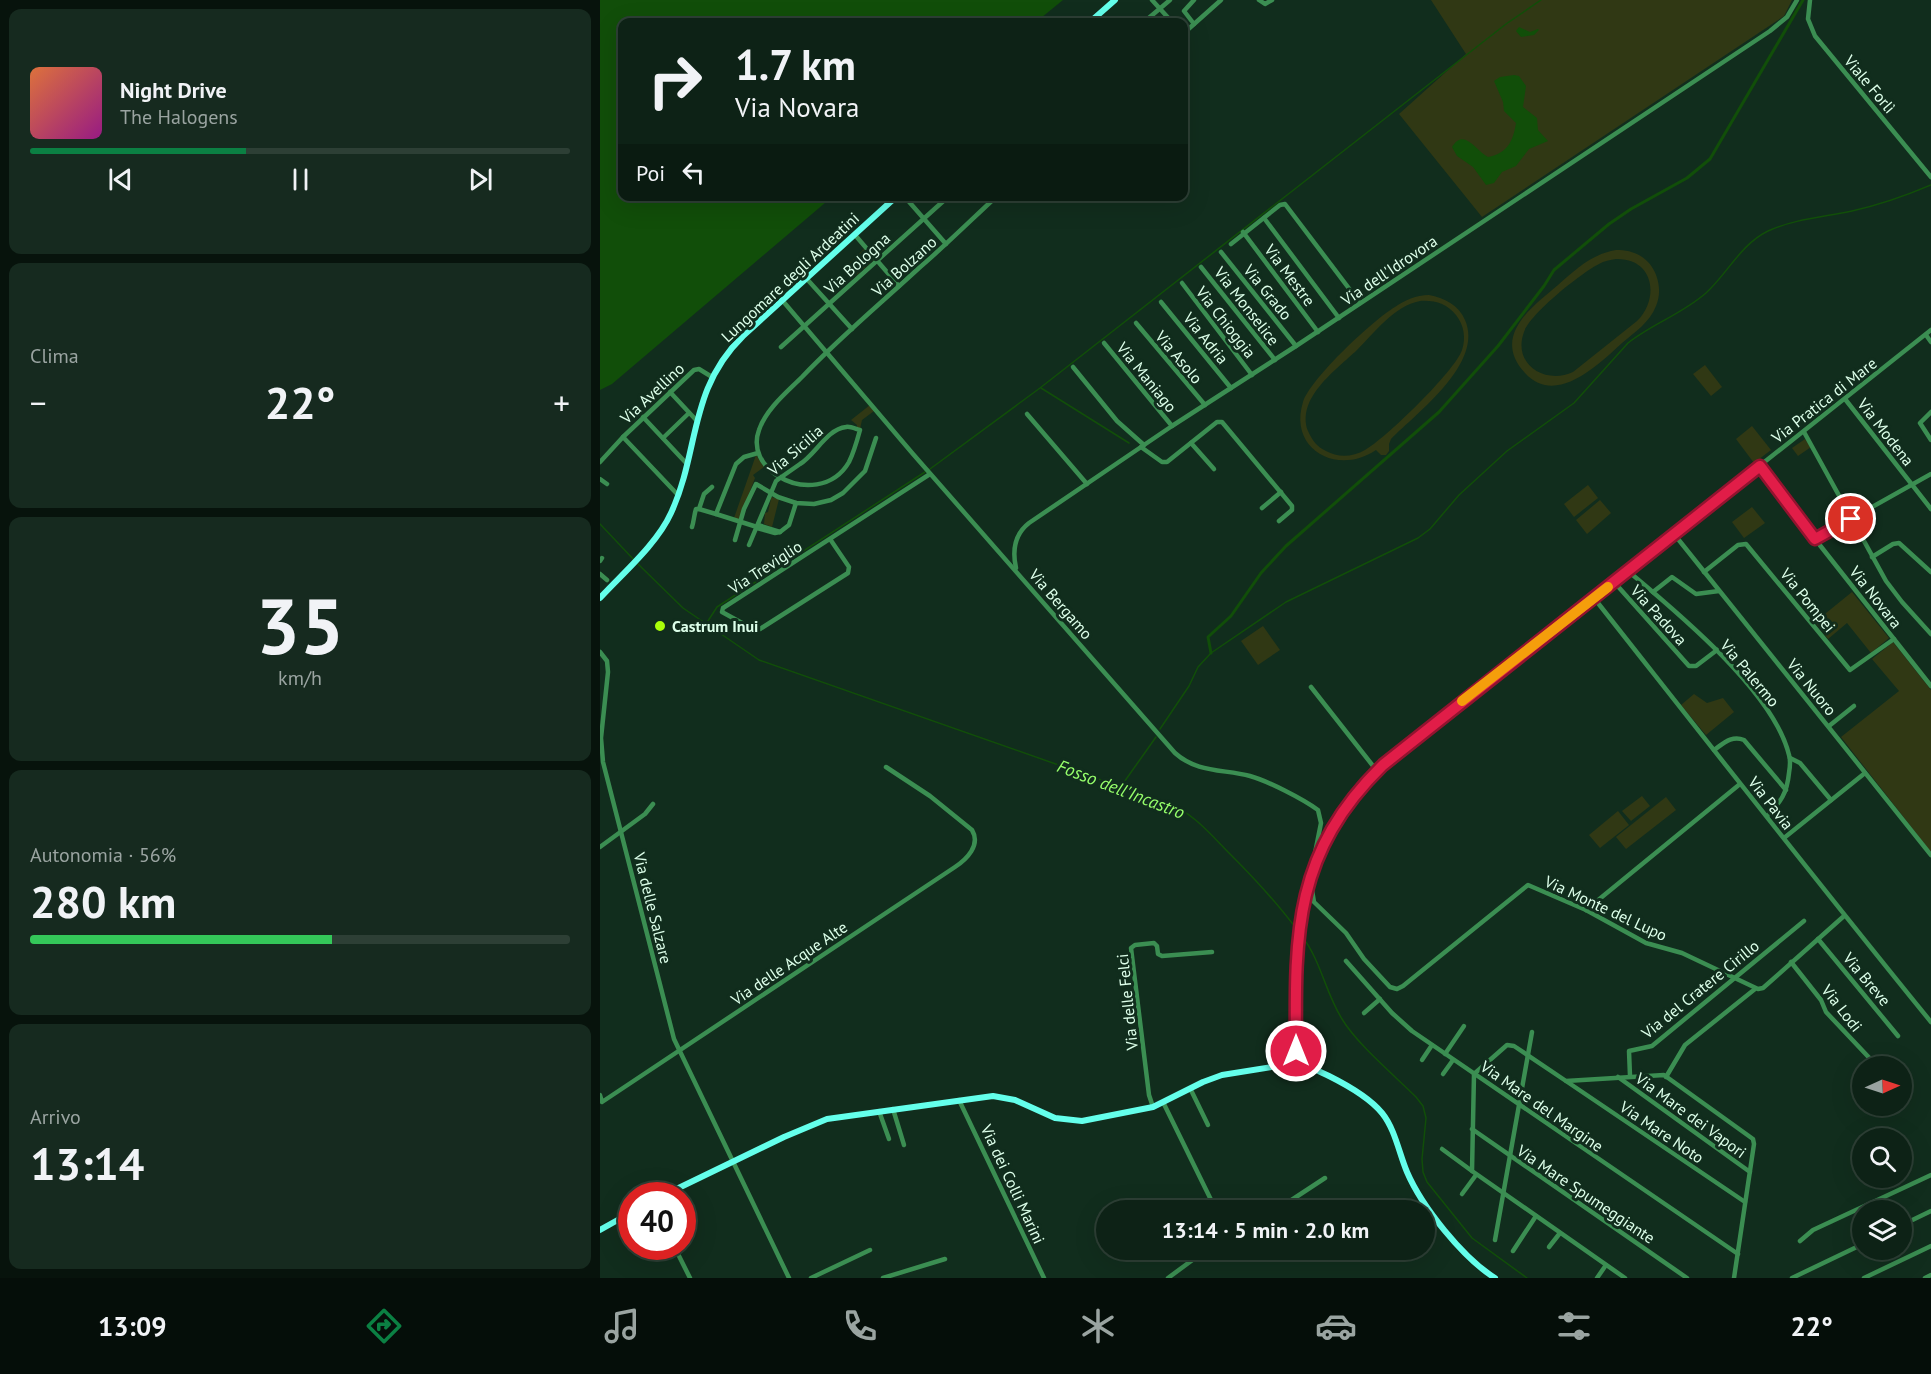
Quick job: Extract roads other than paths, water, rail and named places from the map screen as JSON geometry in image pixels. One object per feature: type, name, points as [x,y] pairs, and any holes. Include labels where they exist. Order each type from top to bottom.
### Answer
[{"type":"main road","points":[[1095,18],[1116,0]]},
{"type":"main road","name":"Lungomare degli Ardeatini","points":[[600,598],[645,550],[666,523],[678,495],[704,396],[712,377],[732,347],[892,201]]},
{"type":"main road","points":[[690,1182],[733,1160],[827,1119],[985,1096],[1003,1097],[1017,1101],[1052,1118],[1074,1121],[1153,1107],[1208,1079],[1284,1066],[1297,1061],[1349,1087],[1380,1111],[1390,1127],[1410,1178],[1434,1215],[1468,1257],[1495,1278]]},
{"type":"main road","points":[[600,1230],[618,1220]]},
{"type":"street","points":[[1152,0],[1168,18]]},
{"type":"street","points":[[1149,18],[1170,0]]},
{"type":"street","points":[[1194,0],[1184,11],[1194,24]]},
{"type":"street","points":[[1188,29],[1221,0]]},
{"type":"street","points":[[1259,0],[1265,4],[1272,0]]},
{"type":"street","name":"Via dell'Idrovora","points":[[1016,570],[1017,538],[1029,522],[1770,31],[1787,17],[1797,0]]},
{"type":"street","name":"Viale Forlì","points":[[1810,0],[1808,19],[1815,36],[1931,177]]},
{"type":"street","points":[[908,201],[946,244]]},
{"type":"street","name":"Via Bologna","points":[[781,347],[944,201]]},
{"type":"street","name":"Via Bolzano","points":[[758,453],[757,437],[764,420],[780,400],[826,352],[990,203]]},
{"type":"street","points":[[1231,244],[1284,204],[1360,303]]},
{"type":"street","points":[[1264,218],[1339,318]]},
{"type":"street","name":"Via Mestre","points":[[1244,233],[1318,332]]},
{"type":"street","points":[[855,235],[899,286]]},
{"type":"street","name":"Via Grado","points":[[1221,252],[1296,346]]},
{"type":"street","name":"Via Monselice","points":[[1201,267],[1275,360]]},
{"type":"street","points":[[806,278],[852,329]]},
{"type":"street","name":"Via Chioggia","points":[[1182,283],[1252,375]]},
{"type":"street","name":"Via Bergamo","points":[[782,300],[930,474],[1179,757],[1206,769],[1260,779],[1318,810],[1321,823],[1310,878]]},
{"type":"street","name":"Via Adria","points":[[1161,302],[1231,388]]},
{"type":"street","name":"Via Asolo","points":[[1136,323],[1204,405]]},
{"type":"street","name":"Via Pratica di Mare","points":[[1297,1061],[1295,962],[1310,878],[1317,856],[1329,832],[1350,802],[1377,771],[1931,330]]},
{"type":"street","points":[[1926,335],[1931,342]]},
{"type":"street","name":"Via Maniago","points":[[1104,343],[1172,426]]},
{"type":"street","points":[[1072,368],[1117,421],[1142,446],[1166,463],[1218,422],[1222,422],[1293,509],[1279,521]]},
{"type":"street","name":"Via Avellino","points":[[600,462],[643,417],[697,369],[712,377]]},
{"type":"street","points":[[670,392],[697,421]]},
{"type":"street","name":"Via Modena","points":[[1845,399],[1931,509]]},
{"type":"street","points":[[1931,412],[1920,423],[1931,440]]},
{"type":"street","points":[[663,438],[689,413]]},
{"type":"street","points":[[1027,414],[1087,484]]},
{"type":"street","points":[[643,417],[687,464]]},
{"type":"street","name":"Via Sicilia","points":[[749,545],[774,483],[780,478],[808,459],[834,432],[846,426],[860,430],[849,461],[841,472],[832,478],[820,484],[805,486],[780,478]]},
{"type":"street","points":[[1804,432],[1872,557],[1895,594],[1931,634]]},
{"type":"street","points":[[623,437],[678,495]]},
{"type":"street","points":[[735,540],[756,484],[769,493],[796,503],[823,502],[843,493],[865,471],[876,438]]},
{"type":"street","points":[[1191,443],[1214,469]]},
{"type":"street","points":[[716,514],[736,464],[744,457],[758,453],[765,465],[780,478]]},
{"type":"street","name":"Via Novara","points":[[1760,466],[1931,686]]},
{"type":"street","name":"Via Treviglio","points":[[830,539],[849,566],[848,573],[760,629],[753,629],[722,612],[723,608],[930,474]]},
{"type":"street","points":[[1815,539],[1931,474]]},
{"type":"street","points":[[600,479],[607,484]]},
{"type":"street","points":[[692,527],[696,509],[699,509],[704,494],[712,487]]},
{"type":"street","points":[[1262,508],[1281,492]]},
{"type":"street","points":[[699,509],[780,532],[789,525],[796,503]]},
{"type":"street","name":"Via Nuoro","points":[[1674,534],[1931,855]]},
{"type":"street","points":[[1872,557],[1892,544],[1899,543],[1931,573]]},
{"type":"street","name":"Via Pompei","points":[[1704,572],[1739,544],[1747,544],[1850,670],[1894,639]]},
{"type":"street","name":"Via Palermo","points":[[1628,571],[1717,650],[1758,696],[1769,712],[1782,736],[1790,758],[1786,790],[1781,802],[1767,816]]},
{"type":"street","points":[[600,574],[607,580]]},
{"type":"street","points":[[1653,592],[1672,577],[1696,594],[1719,591]]},
{"type":"street","name":"Via Padova","points":[[1614,582],[1689,666],[1696,666],[1717,650]]},
{"type":"street","name":"Via Pavia","points":[[1594,598],[1931,1023]]},
{"type":"street","name":"Via delle Salzare","points":[[600,652],[607,661],[608,670],[602,753],[673,1035],[789,1278]]},
{"type":"street","points":[[1311,687],[1377,771]]},
{"type":"street","points":[[1829,726],[1854,706]]},
{"type":"street","points":[[1714,750],[1733,738],[1744,740],[1786,790]]},
{"type":"street","points":[[1790,758],[1800,763],[1831,800]]},
{"type":"street","name":"Via delle Acque Alte","points":[[600,1095],[602,1102],[680,1051],[959,864],[973,848],[976,840],[975,834],[930,796],[886,767]]},
{"type":"street","points":[[1784,838],[1865,773]]},
{"type":"street","points":[[1586,910],[1740,784]]},
{"type":"street","points":[[600,837],[602,845],[645,814],[653,804]]},
{"type":"street","name":"Via Monte del Lupo","points":[[1310,878],[1315,903],[1348,936],[1364,959],[1387,984],[1395,989],[1403,986],[1524,887],[1531,886],[1586,910],[1646,943],[1684,954],[1755,989]]},
{"type":"street","points":[[1666,1077],[1684,1046],[1755,989],[1762,988],[1844,916]]},
{"type":"street","name":"Via del Cratere Cirillo","points":[[1630,1076],[1629,1051],[1652,1046],[1804,921]]},
{"type":"street","name":"Via Breve","points":[[1818,939],[1898,1036]]},
{"type":"street","name":"Via delle Felci","points":[[1153,1107],[1149,1095],[1131,948],[1136,945],[1155,944],[1158,953],[1162,956],[1212,952]]},
{"type":"street","name":"Via Mare del Margine","points":[[1346,961],[1403,1024],[1432,1046],[1738,1254]]},
{"type":"street","name":"Via Lodi","points":[[1791,962],[1821,999],[1826,1012],[1868,1056]]},
{"type":"street","points":[[1364,1013],[1380,999]]},
{"type":"street","points":[[1445,1054],[1464,1026]]},
{"type":"street","points":[[1495,1240],[1532,1032]]},
{"type":"street","points":[[1462,1194],[1474,1173],[1472,1129],[1474,1074],[1509,1045],[1528,1055]]},
{"type":"street","points":[[1422,1060],[1432,1046]]},
{"type":"street","name":"Via Mare Noto","points":[[1528,1055],[1745,1202]]},
{"type":"street","points":[[1443,1074],[1453,1060]]},
{"type":"street","points":[[1566,1081],[1660,1074],[1753,1139],[1734,1278]]},
{"type":"street","name":"Via Mare dei Vapori","points":[[1618,1077],[1750,1172]]},
{"type":"street","points":[[1190,1088],[1208,1125]]},
{"type":"street","name":"Via dei Colli Marini","points":[[959,1100],[1044,1278]]},
{"type":"street","points":[[1163,1102],[1211,1200]]},
{"type":"street","points":[[893,1109],[904,1145]]},
{"type":"street","points":[[879,1111],[889,1139]]},
{"type":"street","name":"Via Mare Spumeggiante","points":[[1472,1129],[1687,1278]]},
{"type":"street","points":[[1442,1149],[1625,1278]]},
{"type":"street","points":[[1800,1241],[1813,1230],[1931,1175]]},
{"type":"street","points":[[1293,1200],[1325,1178]]},
{"type":"street","points":[[1912,1220],[1931,1211]]},
{"type":"street","points":[[1513,1251],[1536,1216]]},
{"type":"street","points":[[1549,1247],[1560,1233]]},
{"type":"street","points":[[1864,1278],[1931,1246]]},
{"type":"street","points":[[1792,1278],[1852,1249]]},
{"type":"street","points":[[811,1278],[870,1250]]},
{"type":"street","points":[[883,1278],[945,1259]]},
{"type":"street","points":[[681,1260],[690,1278]]},
{"type":"street","points":[[1168,1278],[1192,1260]]},
{"type":"street","points":[[1597,1278],[1606,1265]]},
{"type":"street","points":[[1925,1278],[1931,1275]]},
{"type":"waterway","points":[[930,469],[1040,388],[1506,24],[1541,0]]},
{"type":"waterway","points":[[1211,653],[1208,637],[1231,616],[1261,573],[1286,546],[1439,412],[1498,346],[1554,270],[1609,224],[1687,178],[1710,159],[1803,0]]},
{"type":"waterway","points":[[1160,729],[1189,686],[1198,667],[1211,653],[1286,602],[1418,538],[1430,529],[1459,495],[1507,451],[1574,403],[1628,343],[1706,293],[1742,251],[1758,237],[1788,224],[1872,206],[1931,185]]},
{"type":"waterway","points":[[1041,388],[1129,443]]},
{"type":"waterway","points":[[706,624],[717,607],[925,472]]},
{"type":"waterway","name":"Fosso dell'Incastro","points":[[600,524],[635,561]]},
{"type":"waterway","name":"Fosso dell'Incastro","points":[[638,564],[683,608],[759,660],[1177,807],[1209,832],[1249,873],[1298,931]]},
{"type":"waterway","points":[[1122,785],[1156,737]]},
{"type":"waterway","name":"Fosso dell'Incastro","points":[[1301,935],[1313,955],[1336,1009],[1349,1029],[1423,1106],[1426,1118],[1422,1159],[1427,1182],[1472,1238],[1527,1278]]},
{"type":"place","name":"Castrum Inui","points":[[660,626]]}]
